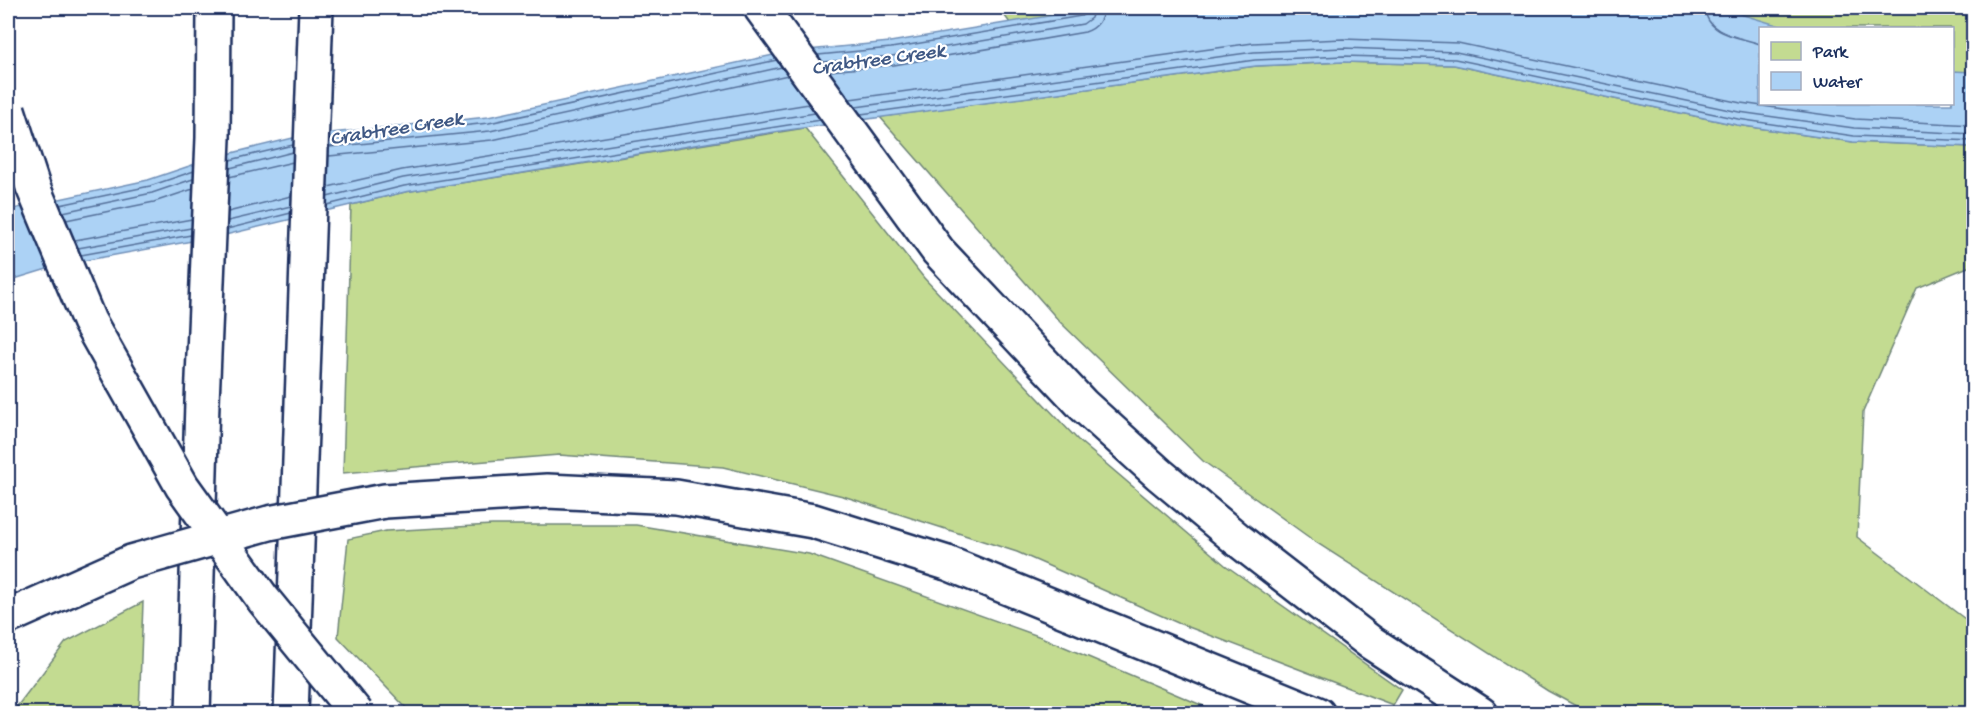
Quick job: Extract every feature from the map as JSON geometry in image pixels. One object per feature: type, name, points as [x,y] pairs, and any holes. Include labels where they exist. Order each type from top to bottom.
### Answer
[{"type":"highway","points":[[193,714],[202,402],[213,138],[214,8]]},
{"type":"highway","points":[[291,714],[304,402],[316,8]]},
{"type":"highway","points":[[761,8],[938,251],[1083,405],[1159,474],[1237,539],[1370,642],[1481,714]]},
{"type":"highway","points":[[8,110],[33,188],[89,321],[182,486],[263,598],[357,714]]},
{"type":"highway","points":[[8,617],[131,562],[269,522],[385,501],[547,490],[676,497],[802,519],[947,563],[1318,714]]},
{"type":"green space","points":[[999,8],[1973,8],[1973,121],[1953,105],[1954,27],[1759,27],[1024,42]]},
{"type":"green space","points":[[1343,62],[1454,65],[1737,125],[1853,142],[1973,147],[1973,265],[1917,288],[1863,412],[1857,537],[1973,625],[1973,713],[1589,713],[1548,691],[1317,543],[1203,461],[1060,322],[880,117],[1256,66]]},
{"type":"green space","points":[[805,128],[924,278],[1078,440],[1225,565],[1402,690],[1393,705],[1178,623],[1017,552],[843,496],[723,467],[559,455],[343,473],[351,205],[405,192]]},
{"type":"green space","points":[[492,525],[636,525],[809,554],[1041,637],[1220,713],[411,713],[338,637],[348,539],[386,531]]},
{"type":"green space","points":[[143,602],[139,713],[12,713],[66,642]]},
{"type":"water","name":"Crabtree Creek","points":[[1097,8],[1720,8],[1784,27],[1759,27],[1759,105],[1954,105],[1954,71],[1973,72],[1973,147],[1853,142],[1737,125],[1454,65],[1343,62],[1256,66],[781,131],[405,192],[225,235],[60,265],[8,281],[8,210],[148,180],[216,157],[301,136],[488,117],[787,52],[890,42]]}]
